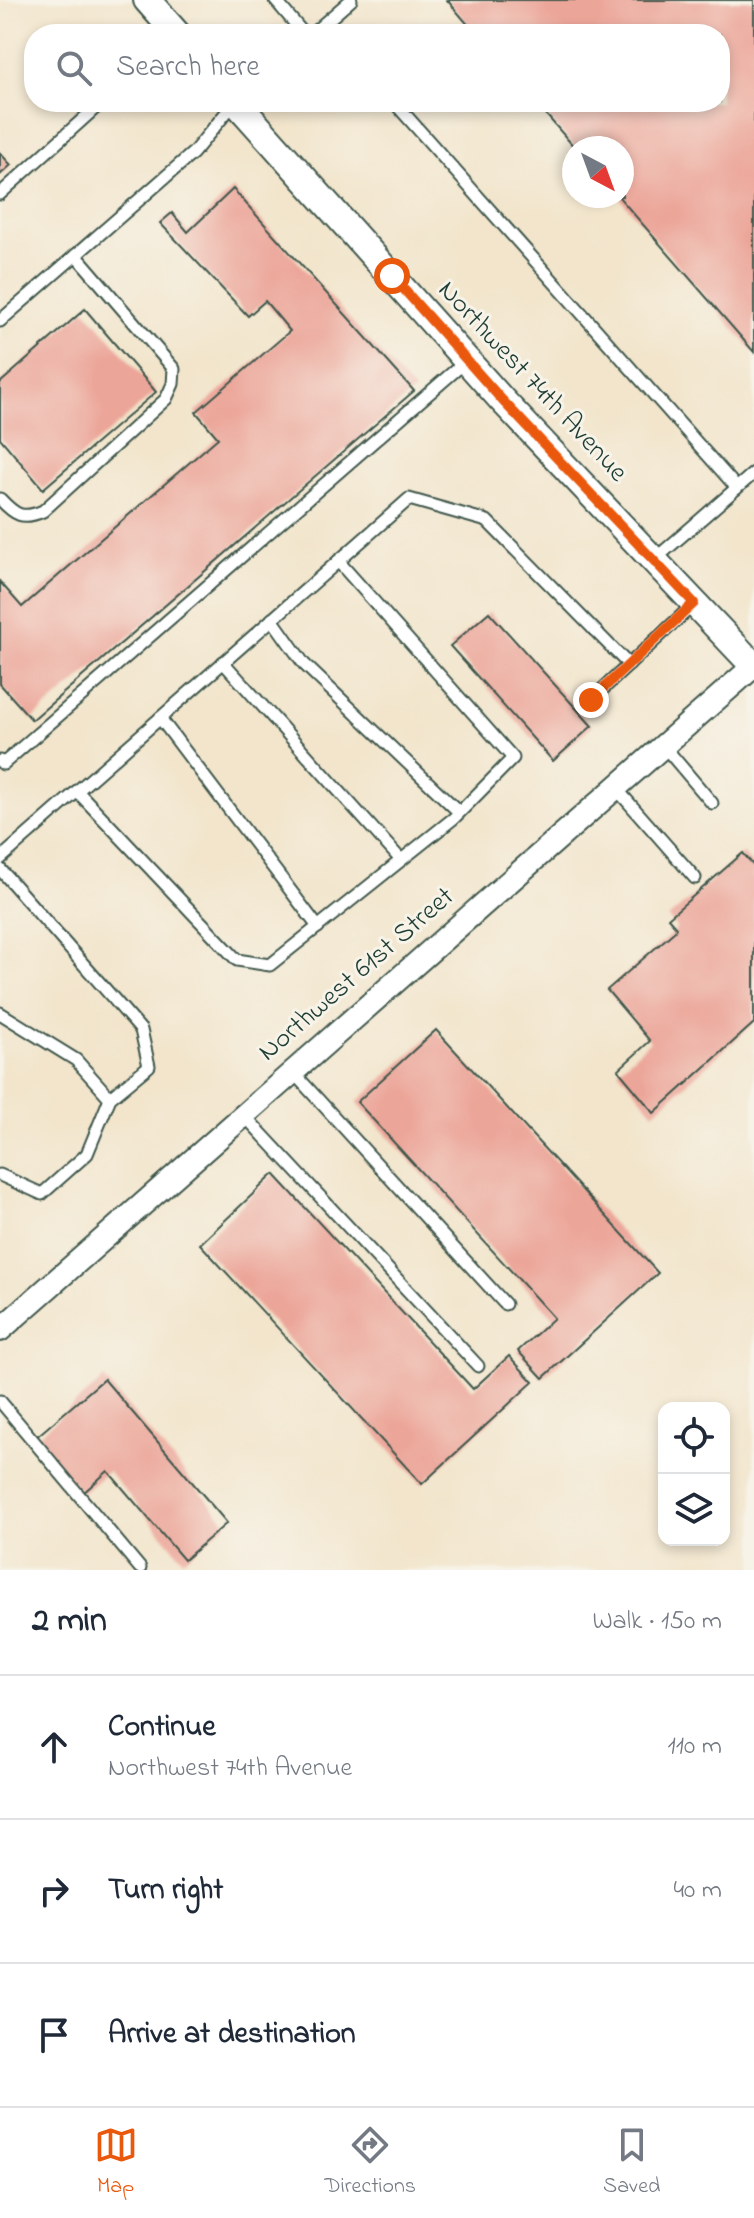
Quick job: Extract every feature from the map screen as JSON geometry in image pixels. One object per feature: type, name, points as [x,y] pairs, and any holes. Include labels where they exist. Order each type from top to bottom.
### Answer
[{"type":"street","points":[[147,0],[168,24]]},
{"type":"street","name":"Northwest 74th Avenue","points":[[245,112],[467,360],[754,666]]},
{"type":"street","name":"Northwest 61st Street","points":[[0,1330],[754,666]]},
{"type":"lane","points":[[275,0],[295,24]]},
{"type":"lane","points":[[323,24],[351,0]]},
{"type":"lane","points":[[0,194],[91,112]]},
{"type":"lane","points":[[0,321],[193,153],[228,112]]},
{"type":"lane","points":[[403,112],[737,488]]},
{"type":"lane","points":[[0,499],[14,514],[27,518],[43,511],[166,399],[173,384],[174,369],[76,255]]},
{"type":"lane","points":[[0,761],[3,764],[467,360]]},
{"type":"lane","points":[[654,561],[754,473]]},
{"type":"lane","points":[[0,859],[409,499],[487,521],[629,665]]},
{"type":"lane","points":[[77,791],[237,960],[270,965],[459,812],[513,758],[338,561]]},
{"type":"lane","points":[[591,700],[694,603]]},
{"type":"lane","points":[[272,619],[304,664],[459,812]]},
{"type":"lane","points":[[223,662],[401,860]]},
{"type":"lane","points":[[160,718],[318,927]]},
{"type":"lane","points":[[663,745],[712,803]]},
{"type":"lane","points":[[615,787],[695,878]]},
{"type":"lane","points":[[0,869],[141,1030],[149,1066],[110,1098],[87,1154],[42,1194],[0,1175]]},
{"type":"lane","points":[[0,1013],[76,1060],[110,1098]]},
{"type":"lane","points":[[293,1072],[505,1304]]},
{"type":"lane","points":[[244,1115],[478,1366]]},
{"type":"lane","points":[[0,1401],[140,1568]]},
{"type":"building","points":[[447,0],[754,0],[754,352],[628,208],[634,208],[634,136],[565,136],[544,112],[730,112],[730,24],[467,24]]},
{"type":"building","points":[[0,153],[11,165],[0,175]]},
{"type":"building","points":[[233,189],[414,391],[32,720],[0,684],[0,582],[22,607],[218,438],[196,412],[290,331],[265,301],[248,316],[160,223],[172,213],[188,232]]},
{"type":"building","points":[[85,309],[156,392],[43,489],[0,438],[0,383]]},
{"type":"building","points":[[489,612],[592,726],[553,761],[450,646]]},
{"type":"building","points":[[743,853],[754,866],[754,1023],[654,1113],[618,1070],[650,1041],[607,990],[675,931],[676,927],[668,918]]},
{"type":"building","points":[[436,1030],[658,1273],[543,1378],[518,1351],[554,1318],[357,1102]]},
{"type":"building","points":[[274,1174],[473,1389],[509,1356],[533,1382],[422,1484],[200,1244]]},
{"type":"building","points":[[104,1379],[227,1523],[184,1560],[108,1471],[82,1494],[35,1438]]},
{"type":"route","points":[[392,276],[502,400],[694,603],[591,700]]}]
